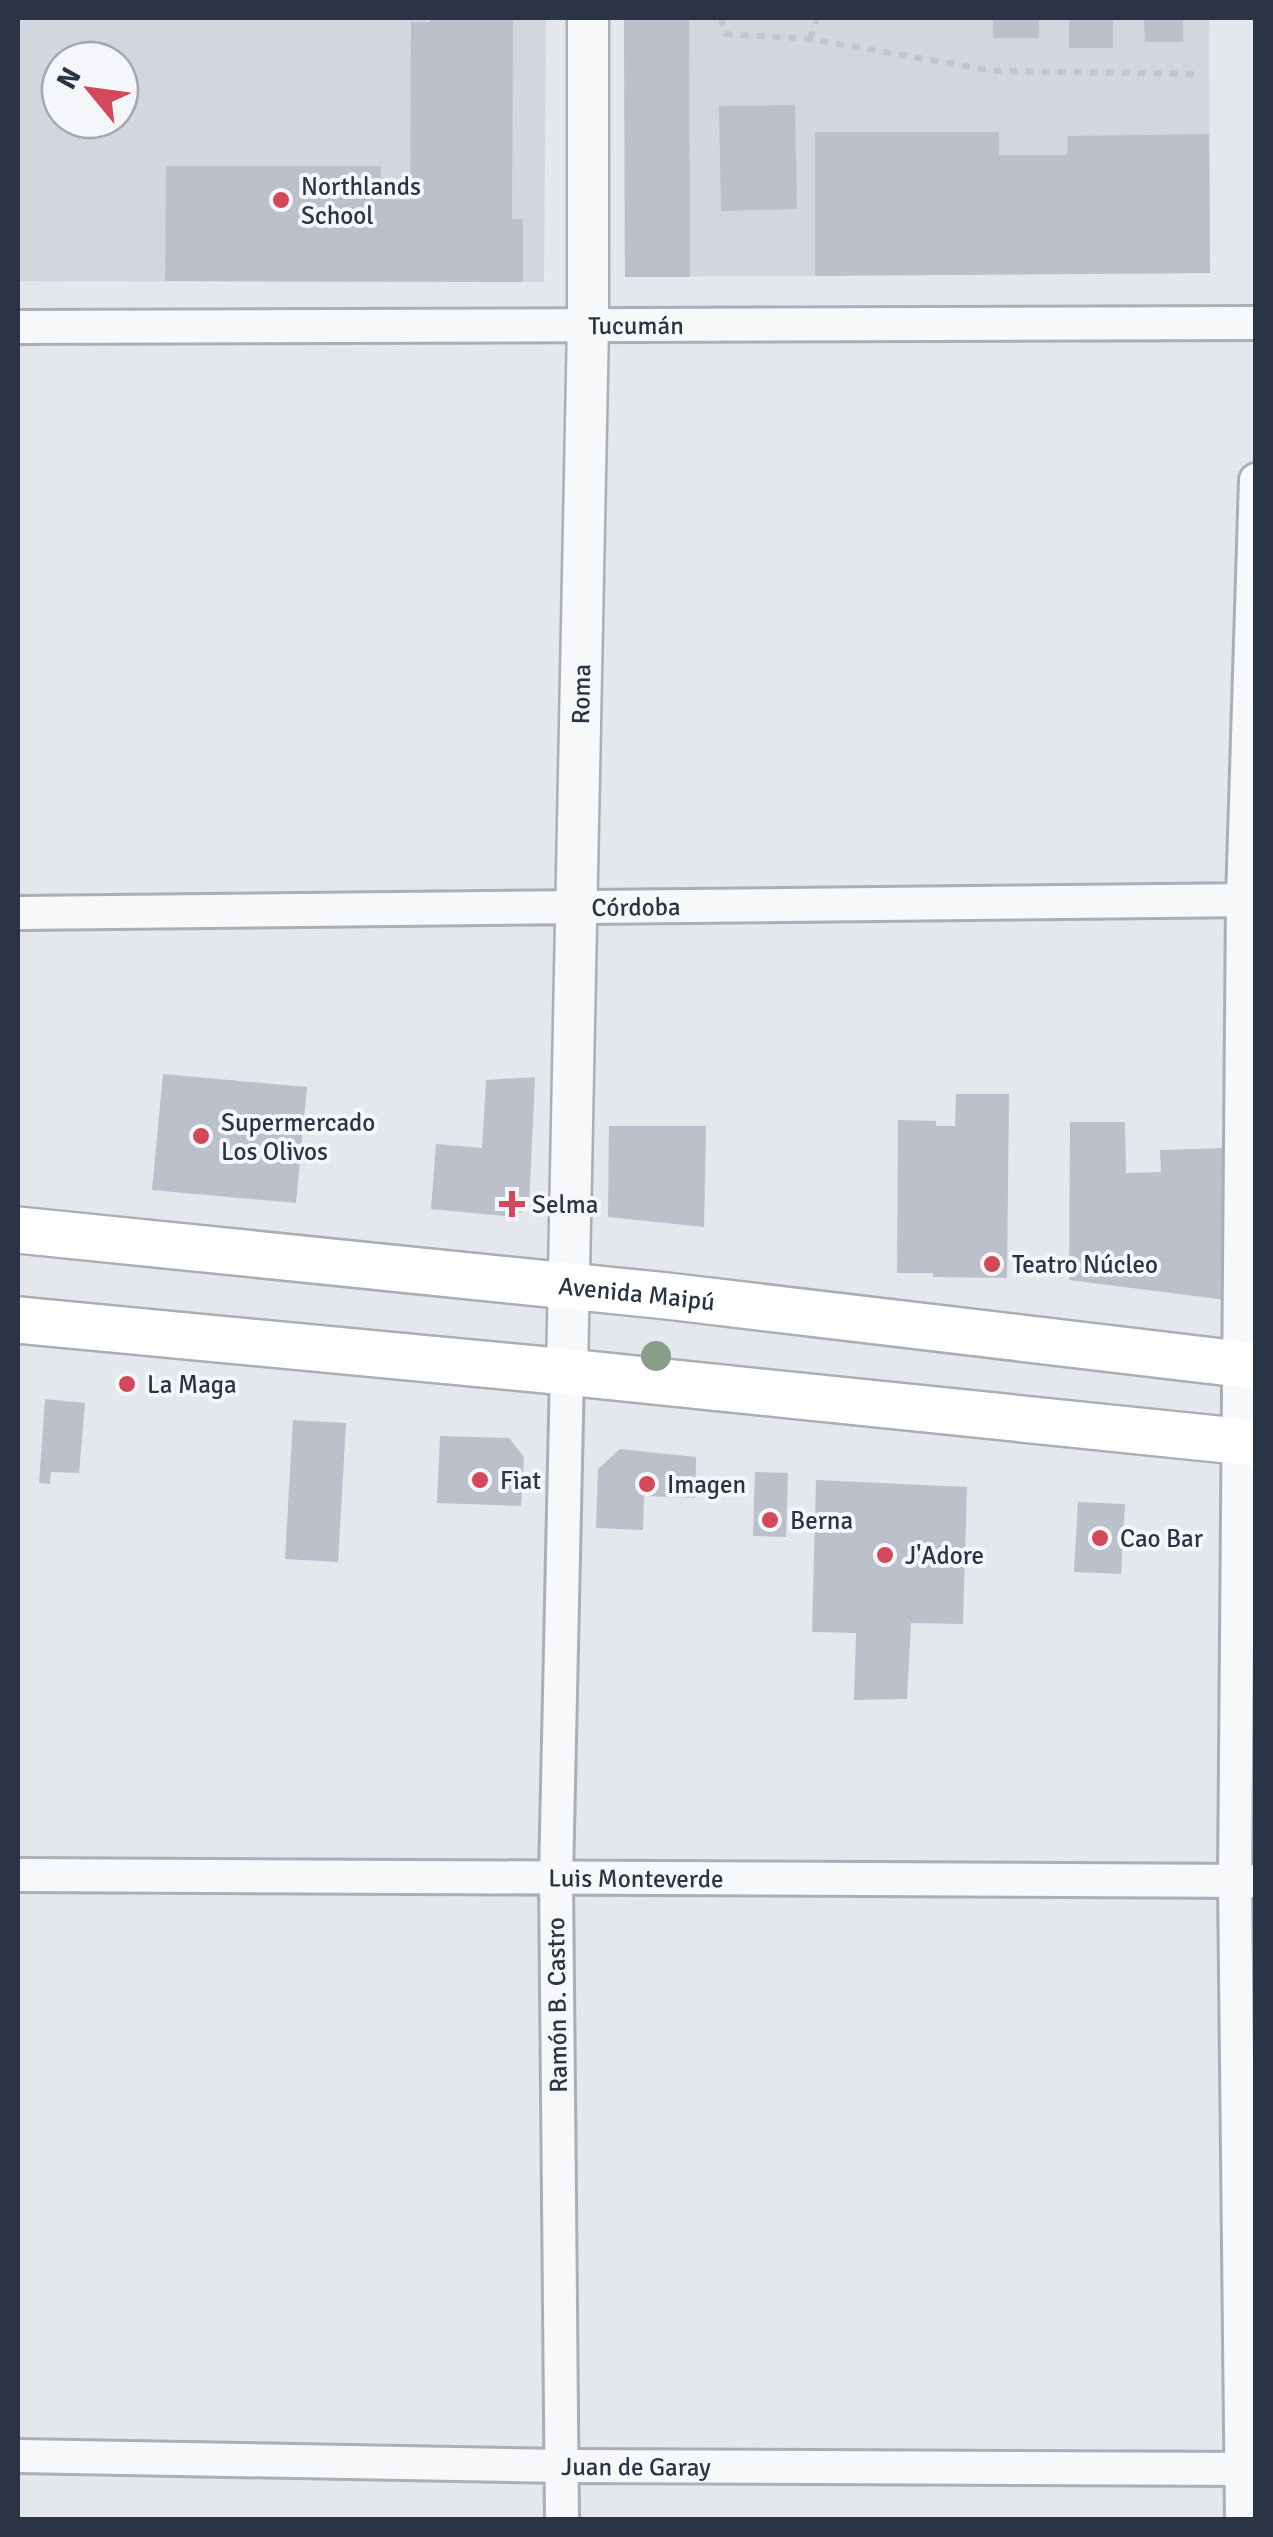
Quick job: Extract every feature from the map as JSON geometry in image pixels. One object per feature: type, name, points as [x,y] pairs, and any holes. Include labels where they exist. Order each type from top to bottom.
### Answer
[{"type":"main road","name":"Avenida Maipú","points":[[18,1230],[568,1285],[1247,1365]]},
{"type":"main road","points":[[18,1320],[1247,1442]]},
{"type":"street","name":"Roma","points":[[567,1372],[588,325],[588,18]]},
{"type":"street","name":"Tucumán","points":[[18,327],[1256,323]]},
{"type":"street","points":[[1242,2520],[1249,2469],[1245,1881],[1249,900],[1256,480]]},
{"type":"street","name":"Córdoba","points":[[18,913],[1249,900]]},
{"type":"street","name":"Ramón B. Castro","points":[[562,2520],[556,1878],[567,1372]]},
{"type":"street","name":"Luis Monteverde","points":[[18,1875],[1245,1881]]},
{"type":"street","name":"Juan de Garay","points":[[18,2456],[562,2466],[1249,2469]]},
{"type":"path","points":[[720,18],[725,34],[810,39],[994,71],[1201,74]]},
{"type":"path","points":[[810,39],[817,18]]},
{"type":"shaded area","name":"Northlands School","points":[[18,18],[546,18],[544,282],[18,281]]},
{"type":"shaded area","points":[[624,18],[1209,18],[1210,273],[625,277]]},
{"type":"building","points":[[430,18],[513,18],[512,219],[523,219],[523,282],[165,281],[166,166],[381,166],[380,199],[410,200],[411,22],[430,22]]},
{"type":"building","points":[[624,18],[689,18],[690,277],[625,277]]},
{"type":"building","points":[[993,18],[1039,18],[1039,38],[993,38]]},
{"type":"building","points":[[1069,18],[1113,18],[1113,48],[1069,48]]},
{"type":"building","points":[[1144,18],[1183,18],[1183,42],[1145,42]]},
{"type":"building","points":[[795,105],[797,209],[721,211],[719,106]]},
{"type":"building","points":[[815,132],[999,132],[999,155],[1067,155],[1068,136],[1209,134],[1210,273],[815,276]]},
{"type":"building","name":"Supermercado Los Olivos","points":[[163,1074],[307,1087],[296,1203],[152,1190]]},
{"type":"building","points":[[535,1077],[529,1206],[514,1217],[431,1209],[436,1144],[482,1148],[486,1080]]},
{"type":"building","points":[[956,1094],[1009,1094],[1007,1278],[897,1273],[898,1120],[955,1126]]},
{"type":"building","points":[[1070,1122],[1125,1122],[1126,1173],[1161,1172],[1160,1150],[1225,1148],[1226,1300],[1069,1280]]},
{"type":"building","points":[[609,1126],[706,1126],[704,1227],[608,1217]]},
{"type":"building","points":[[45,1399],[85,1403],[79,1473],[51,1472],[50,1484],[39,1483]]},
{"type":"building","points":[[293,1420],[346,1423],[338,1562],[285,1559]]},
{"type":"building","name":"Fiat","points":[[440,1436],[509,1438],[524,1457],[521,1506],[437,1503]]},
{"type":"building","name":"Imagen","points":[[620,1449],[696,1457],[695,1498],[644,1496],[643,1530],[596,1528],[598,1469]]},
{"type":"building","name":"Berna","points":[[755,1472],[788,1473],[786,1537],[753,1536]]},
{"type":"building","points":[[816,1480],[967,1487],[963,1624],[911,1623],[907,1699],[854,1700],[856,1633],[812,1632]]},
{"type":"building","name":"Cao Bar","points":[[1078,1502],[1125,1504],[1121,1574],[1074,1572]]},
{"type":"place","name":"Northlands School","points":[[281,200]]},
{"type":"place","name":"Supermercado Los Olivos","points":[[201,1136]]},
{"type":"place","name":"Selma","points":[[512,1204]]},
{"type":"place","name":"Teatro Núcleo","points":[[992,1264]]},
{"type":"place","name":"La Maga","points":[[127,1384]]},
{"type":"place","name":"Fiat","points":[[480,1480]]},
{"type":"place","name":"Imagen","points":[[647,1484]]},
{"type":"place","name":"Berna","points":[[770,1520]]},
{"type":"place","name":"Cao Bar","points":[[1100,1538]]},
{"type":"place","name":"J'Adore","points":[[885,1555]]}]
